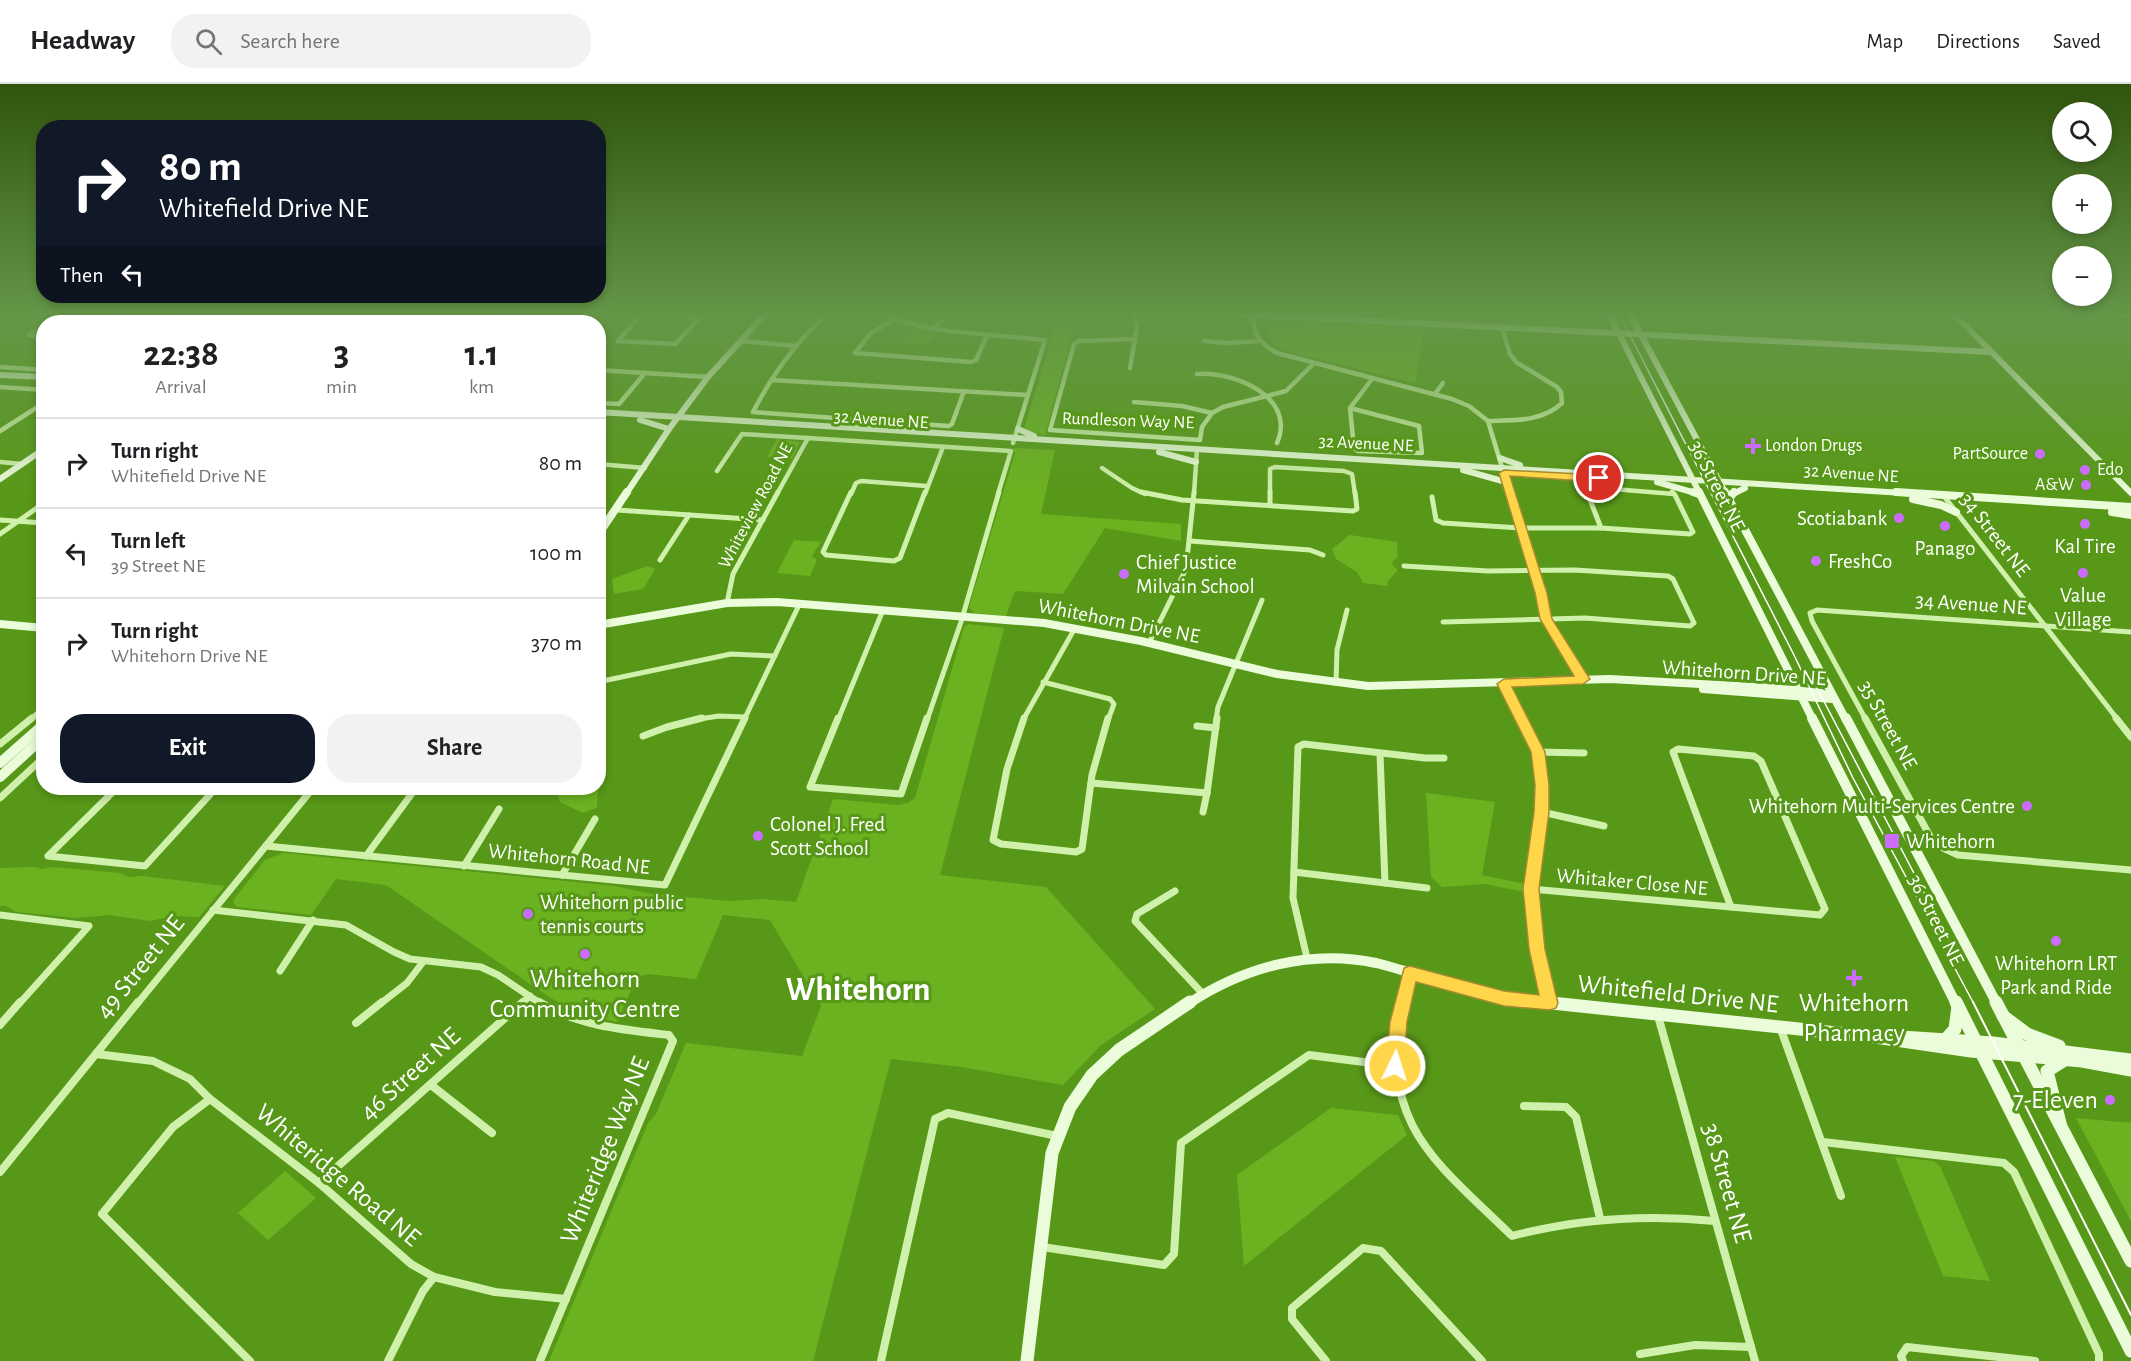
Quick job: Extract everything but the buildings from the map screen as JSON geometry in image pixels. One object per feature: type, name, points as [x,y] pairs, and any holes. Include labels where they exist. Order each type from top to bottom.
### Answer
[{"type":"main road","points":[[606,524],[669,429],[711,374]]},
{"type":"main road","name":"36 Street NE","points":[[1639,374],[2131,1351]]},
{"type":"main road","name":"36 Street NE","points":[[1661,374],[1932,880],[2131,1261]]},
{"type":"main road","points":[[2012,374],[2131,493]]},
{"type":"main road","points":[[0,375],[36,377]]},
{"type":"main road","points":[[0,380],[36,382]]},
{"type":"main road","name":"32 Avenue NE","points":[[606,413],[1014,440],[1196,455],[1463,470],[1543,470],[1670,478],[1693,482]]},
{"type":"main road","name":"32 Avenue NE","points":[[606,418],[677,419]]},
{"type":"main road","points":[[640,420],[669,429]]},
{"type":"main road","points":[[1018,429],[1030,435],[1054,440]]},
{"type":"main road","name":"32 Avenue NE","points":[[1014,440],[1054,440],[1196,455],[1503,470],[1657,482],[1693,482],[2131,507]]},
{"type":"main road","points":[[0,479],[36,454]]},
{"type":"main road","points":[[1500,458],[1543,470]]},
{"type":"main road","points":[[1670,478],[1677,474],[1682,459]]},
{"type":"main road","points":[[1463,470],[1506,482]]},
{"type":"main road","points":[[1712,471],[1748,485]]},
{"type":"main road","points":[[1657,482],[1699,494]]},
{"type":"main road","points":[[1728,500],[1735,491],[1748,485]]},
{"type":"main road","name":"32 Avenue NE","points":[[1748,485],[1913,499],[1946,498],[2131,514]]},
{"type":"main road","points":[[1913,499],[1935,503],[1956,512]]},
{"type":"main road","name":"Whitehorn Drive NE","points":[[606,624],[727,603],[800,603],[1044,622],[1149,643],[1236,665],[1336,683],[1397,686],[1504,684],[1583,679],[1773,688],[1825,700],[1834,698]]},
{"type":"main road","points":[[0,624],[36,626]]},
{"type":"main road","points":[[1773,688],[1784,682],[1787,671]]},
{"type":"main road","name":"Whitehorn Drive NE","points":[[1633,681],[1799,695]]},
{"type":"main road","points":[[0,763],[36,731]]},
{"type":"main road","points":[[0,777],[36,744]]},
{"type":"main road","name":"Whitefield Drive NE","points":[[1027,1361],[1052,1153],[1070,1107],[1092,1075],[1119,1050],[1203,994],[1249,972],[1307,958],[1342,959],[1375,963],[1504,998],[1658,1016],[1875,1037],[1900,1042],[1978,1047]]},
{"type":"main road","points":[[1946,1039],[1955,1029],[1958,1006]]},
{"type":"main road","points":[[1999,1012],[2027,1034],[2068,1056],[2131,1070]]},
{"type":"main road","name":"Whitefield Drive NE","points":[[1875,1037],[1898,1035],[1946,1039],[1978,1047]]},
{"type":"main road","points":[[1978,1047],[2131,1060]]},
{"type":"main road","points":[[2061,1128],[2047,1071],[2068,1056]]},
{"type":"street","points":[[606,403],[619,404],[645,374]]},
{"type":"street","points":[[654,374],[708,377]]},
{"type":"street","points":[[777,374],[753,412],[949,426],[952,424],[964,391]]},
{"type":"street","points":[[1014,440],[1035,374]]},
{"type":"street","name":"Rundleson Way NE","points":[[1066,374],[1050,430],[1197,441],[1201,440],[1202,427],[1212,413],[1223,407],[1286,391],[1303,374]]},
{"type":"street","points":[[1197,374],[1204,374]]},
{"type":"street","points":[[1217,374],[1231,376],[1255,388],[1278,410],[1282,422],[1282,435],[1277,443]]},
{"type":"street","points":[[1350,374],[1435,394],[1469,406],[1488,421],[1541,593],[1546,619],[1583,679]]},
{"type":"street","points":[[1488,421],[1522,419],[1546,414],[1554,411],[1562,403],[1561,392],[1557,387],[1535,374]]},
{"type":"street","points":[[1350,408],[1419,426],[1422,453],[1358,451],[1354,448],[1350,408],[1372,379]]},
{"type":"street","points":[[772,380],[1028,395]]},
{"type":"street","points":[[1435,394],[1443,382]]},
{"type":"street","points":[[0,387],[36,389]]},
{"type":"street","points":[[1134,402],[1182,406],[1212,413]]},
{"type":"street","points":[[0,431],[36,408]]},
{"type":"street","points":[[0,424],[10,425]]},
{"type":"street","points":[[717,471],[742,434],[808,438]]},
{"type":"street","name":"Whiteview Road NE","points":[[727,603],[733,574],[808,438],[1011,451],[963,615]]},
{"type":"street","points":[[927,486],[861,481],[856,483],[823,552],[826,555],[894,561],[900,558],[943,447]]},
{"type":"street","points":[[1149,643],[1185,568],[1194,500],[1196,455]]},
{"type":"street","points":[[0,462],[22,464]]},
{"type":"street","points":[[606,465],[645,468]]},
{"type":"street","points":[[1102,468],[1139,492],[1161,498],[1353,511],[1357,509],[1352,474],[1333,470],[1270,469],[1270,505]]},
{"type":"street","points":[[1432,496],[1436,520],[1443,523],[1520,528],[1601,528],[1690,534],[1693,532],[1675,495],[1671,492],[1589,487],[1586,489],[1601,528]]},
{"type":"street","name":"34 Street NE","points":[[1946,498],[2131,737]]},
{"type":"street","points":[[0,534],[36,509]]},
{"type":"street","points":[[617,510],[763,520]]},
{"type":"street","points":[[660,560],[689,515]]},
{"type":"street","points":[[0,520],[36,522]]},
{"type":"street","points":[[1190,541],[1310,550],[1323,555]]},
{"type":"street","points":[[1404,566],[1488,571],[1575,570],[1668,576],[1673,579],[1694,623],[1690,626],[1585,618],[1443,622]]},
{"type":"street","points":[[1203,812],[1218,707],[1262,600]]},
{"type":"street","name":"Whitehorn Road NE","points":[[266,846],[665,885],[800,603]]},
{"type":"street","points":[[883,610],[810,787],[902,794],[963,615]]},
{"type":"street","points":[[1336,683],[1337,650],[1347,610]]},
{"type":"street","name":"34 Avenue NE","points":[[1810,613],[1816,610],[2131,632]]},
{"type":"street","name":"35 Street NE","points":[[1810,613],[1812,621],[1931,838],[1943,848],[1958,855],[2131,870]]},
{"type":"street","points":[[1043,682],[1110,699],[1114,704],[1101,733],[1082,849],[1076,852],[1001,844],[993,840],[1020,727],[1043,682],[1075,628]]},
{"type":"street","points":[[606,680],[731,654],[775,656]]},
{"type":"street","points":[[1504,684],[1538,752],[1542,812],[1531,889],[1537,949],[1550,1003]]},
{"type":"street","points":[[0,744],[36,714]]},
{"type":"street","points":[[643,736],[665,726],[698,719],[745,717]]},
{"type":"street","points":[[1197,726],[1215,728]]},
{"type":"street","points":[[1307,958],[1293,898],[1298,747],[1304,744],[1380,754],[1444,758]]},
{"type":"street","name":"Whitaker Close NE","points":[[1531,889],[1731,907],[1820,915],[1825,909],[1761,761],[1754,756],[1678,749],[1673,752],[1731,907]]},
{"type":"street","points":[[1538,752],[1584,753]]},
{"type":"street","points":[[1380,754],[1385,883]]},
{"type":"street","points":[[0,798],[36,764]]},
{"type":"street","points":[[1091,783],[1207,793]]},
{"type":"street","points":[[110,795],[48,856],[145,866],[210,795]]},
{"type":"street","name":"49 Street NE","points":[[0,1172],[4,1162],[96,1054],[307,795]]},
{"type":"street","points":[[366,856],[411,795]]},
{"type":"street","points":[[464,866],[499,809]]},
{"type":"street","points":[[1542,812],[1604,826]]},
{"type":"street","points":[[562,875],[595,819]]},
{"type":"street","points":[[1293,872],[1427,888]]},
{"type":"street","points":[[1175,891],[1137,914],[1135,921],[1203,994]]},
{"type":"street","name":"Whiteridge Way NE","points":[[213,910],[346,925],[359,930],[397,955],[423,962],[471,963],[491,971],[530,996],[577,1021],[622,1030],[669,1035],[673,1041],[540,1361]]},
{"type":"street","points":[[0,915],[89,926],[0,1025]]},
{"type":"street","points":[[279,971],[313,920]]},
{"type":"street","points":[[356,1023],[407,983],[423,962]]},
{"type":"street","points":[[1410,973],[1399,1022],[1395,1066],[1402,1105],[1414,1132],[1434,1156],[1512,1236],[1553,1225],[1600,1218],[1667,1215],[1715,1221]]},
{"type":"street","name":"46 Street NE","points":[[319,1183],[530,996]]},
{"type":"street","name":"38 Street NE","points":[[1658,1016],[1755,1361]]},
{"type":"street","points":[[1779,1027],[1841,1196]]},
{"type":"street","name":"Whiteridge Road NE","points":[[96,1054],[161,1064],[190,1079],[210,1099],[319,1183],[411,1264],[434,1277],[495,1292],[566,1299]]},
{"type":"street","points":[[1040,1247],[1164,1265],[1174,1254],[1181,1143],[1309,1055],[1395,1066]]},
{"type":"street","points":[[431,1085],[492,1133]]},
{"type":"street","points":[[210,1099],[173,1127],[102,1214],[250,1361]]},
{"type":"street","points":[[1524,1106],[1566,1107],[1576,1117],[1600,1218]]},
{"type":"street","points":[[881,1361],[935,1119],[948,1113],[1057,1136]]},
{"type":"street","points":[[1823,1142],[2004,1163],[2014,1172],[2099,1354],[2099,1361]]},
{"type":"street","points":[[1326,1361],[1292,1319],[1292,1308],[1363,1248],[1381,1251],[1482,1361]]},
{"type":"street","points":[[388,1361],[423,1291],[434,1277]]},
{"type":"street","points":[[1640,1354],[1667,1346],[1714,1344],[1751,1347]]},
{"type":"street","points":[[1903,1361],[1901,1356],[1908,1347],[2035,1361]]},
{"type":"green space","points":[[1041,374],[1061,374],[1045,435],[1025,430]]},
{"type":"green space","points":[[1377,374],[1417,374],[1415,383]]},
{"type":"green space","points":[[777,439],[800,442],[792,459],[767,457]]},
{"type":"green space","points":[[1014,448],[1055,450],[1041,514],[1181,524],[1181,541],[1105,528],[1063,594],[1015,591],[1006,616],[974,613],[969,607],[1015,453]]},
{"type":"green space","points":[[1350,535],[1397,542],[1398,557],[1392,565],[1398,570],[1388,581],[1388,586],[1363,583],[1357,572],[1336,559],[1332,549]]},
{"type":"green space","points":[[794,540],[821,542],[812,556],[817,560],[810,576],[777,573]]},
{"type":"green space","points":[[647,566],[655,569],[643,589],[614,594],[612,579]]},
{"type":"green space","points":[[968,624],[1004,628],[940,875],[1046,887],[1155,1009],[1101,1045],[1063,1085],[961,1067],[891,1059],[813,1361],[549,1361],[648,1123],[656,1114],[686,1043],[802,1056],[821,1006],[770,920],[723,915],[696,979],[648,974],[637,977],[617,1022],[581,1014],[549,997],[386,885],[336,879],[311,915],[237,907],[233,902],[235,898],[265,860],[283,853],[615,886],[652,894],[729,901],[763,899],[796,902],[833,799],[898,805],[908,803],[915,798],[964,627]]},
{"type":"green space","points":[[1426,793],[1495,802],[1482,875],[1525,884],[1524,892],[1485,884],[1442,887],[1431,877]]},
{"type":"green space","points":[[558,795],[598,795],[596,808],[583,813],[560,802]]},
{"type":"green space","points":[[34,867],[120,873],[128,877],[143,876],[225,886],[199,917],[174,916],[150,921],[109,915],[78,918],[16,912],[6,906],[0,906],[0,868]]},
{"type":"green space","points":[[1331,1108],[1398,1115],[1407,1135],[1244,1266],[1237,1175]]},
{"type":"green space","points":[[2076,1118],[2131,1123],[2131,1221]]},
{"type":"green space","points":[[1895,1157],[1933,1161],[1940,1166],[1990,1281],[1943,1276]]},
{"type":"green space","points":[[285,1171],[316,1198],[268,1240],[238,1213]]},
{"type":"tram line","points":[[1650,374],[1793,653],[1853,778],[1974,1004]]},
{"type":"tram line","points":[[1808,671],[1950,942]]},
{"type":"tram line","points":[[1973,1002],[2131,1315]]},
{"type":"place","name":"London Drugs","points":[[1753,446]]},
{"type":"place","name":"PartSource","points":[[2040,454]]},
{"type":"place","name":"Edo","points":[[2085,470]]},
{"type":"place","name":"A&W","points":[[2086,485]]},
{"type":"place","name":"Scotiabank","points":[[1899,518]]},
{"type":"place","name":"Kal Tire","points":[[2085,524]]},
{"type":"place","name":"Panago","points":[[1945,526]]},
{"type":"place","name":"FreshCo","points":[[1816,561]]},
{"type":"place","name":"Value Village","points":[[2083,573]]},
{"type":"place","name":"Chief Justice Milvain School","points":[[1124,574]]},
{"type":"place","name":"Whitehorn Multi-Services Centre","points":[[2027,806]]},
{"type":"place","name":"Colonel J. Fred Scott School","points":[[758,836]]},
{"type":"place","name":"Whitehorn","points":[[1892,841]]},
{"type":"place","name":"Whitehorn public tennis courts","points":[[528,914]]},
{"type":"place","name":"Whitehorn LRT Park and Ride","points":[[2056,941]]},
{"type":"place","name":"Whitehorn Community Centre","points":[[585,954]]},
{"type":"place","name":"Whitehorn Pharmacy","points":[[1854,978]]},
{"type":"place","name":"7-Eleven","points":[[2110,1100]]},
{"type":"district","name":"Whitehorn","points":[[858,990]]},
{"type":"route","points":[[1395,1066],[1399,1022],[1410,973],[1504,998],[1550,1003],[1537,949],[1531,889],[1542,812],[1538,752],[1504,684],[1583,679],[1546,619],[1541,593],[1504,473],[1599,478]]}]
